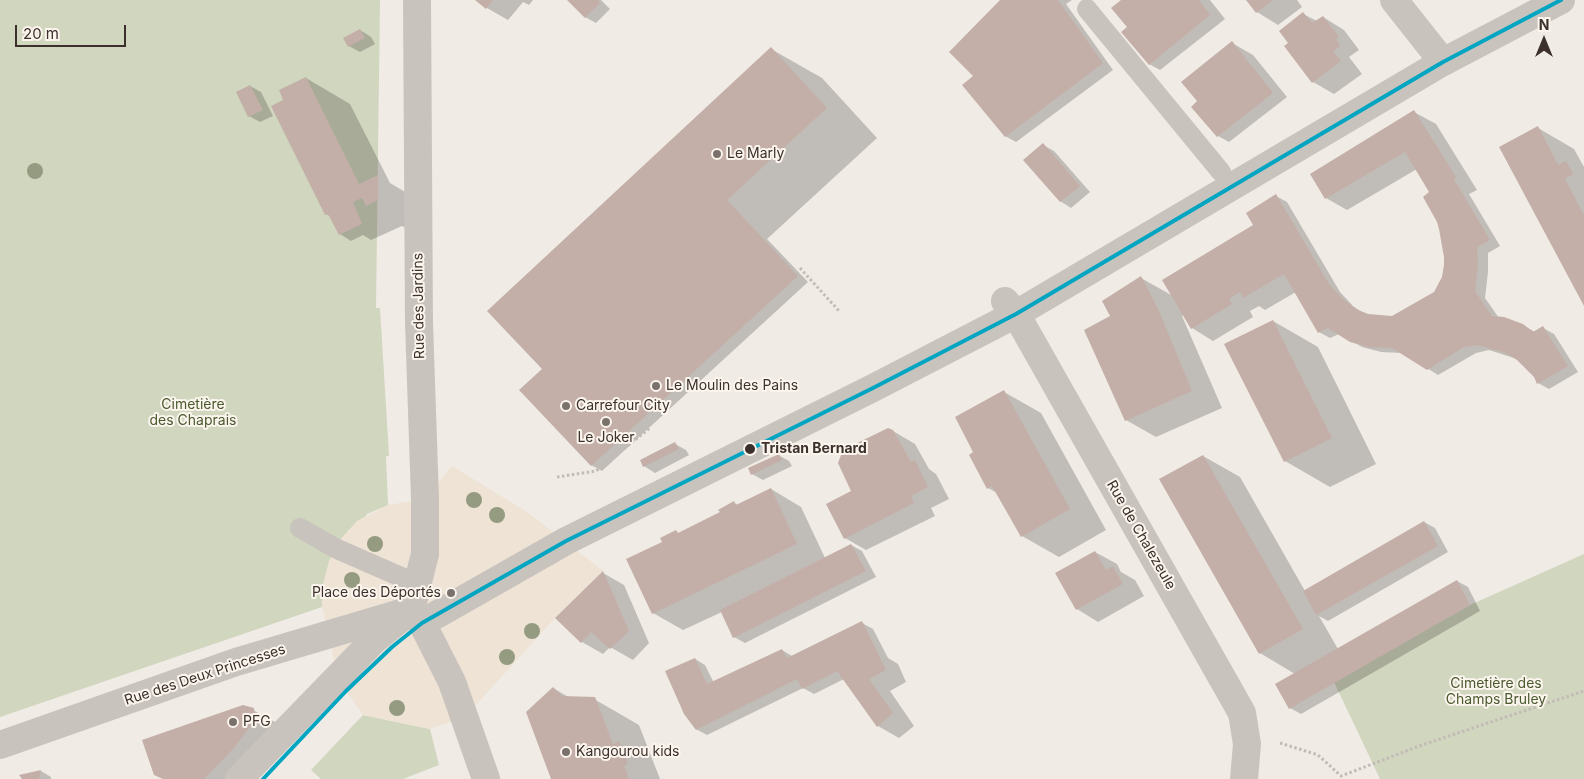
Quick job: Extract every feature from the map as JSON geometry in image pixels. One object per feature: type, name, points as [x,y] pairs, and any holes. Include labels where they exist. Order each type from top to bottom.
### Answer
[{"type":"street","name":"Rue des Jardins","points":[[416,616],[417,584],[424,554],[425,499],[419,323],[417,0]]},
{"type":"street","points":[[1394,0],[1438,55]]},
{"type":"street","points":[[239,779],[368,646],[416,616],[566,541],[1011,307],[1438,55],[1525,0]]},
{"type":"street","points":[[1011,307],[1220,172],[1438,55],[1561,0]]},
{"type":"street","name":"Rue de Chalezeule","points":[[1011,307],[1242,714],[1247,744],[1244,779]]},
{"type":"street","points":[[416,616],[452,682],[486,779]]},
{"type":"street","name":"Rue des Deux Princesses","points":[[0,745],[236,662],[416,616]]},
{"type":"lane","points":[[1087,9],[1220,172]]},
{"type":"lane","points":[[300,528],[335,548],[417,584]]},
{"type":"path","points":[[800,268],[840,312]]},
{"type":"path","points":[[558,477],[596,471],[650,428]]},
{"type":"path","points":[[1279,743],[1318,754],[1341,776],[1422,745],[1584,691]]},
{"type":"green space","name":"Cimetière des Chaprais","points":[[0,0],[380,0],[376,308],[380,308],[389,456],[386,456],[388,505],[367,514],[324,580],[322,607],[0,717]]},
{"type":"green space","name":"Cimetière des Champs Bruley","points":[[1584,554],[1584,779],[1380,779],[1334,682],[1470,605]]},
{"type":"green space","points":[[363,715],[430,729],[439,765],[403,779],[321,779],[311,770]]},
{"type":"shaded area","name":"Place des Déportés","points":[[452,466],[527,512],[603,571],[555,618],[465,717],[430,729],[363,715],[338,676],[322,607],[324,580],[329,561],[337,543],[357,521],[388,505],[425,499]]},
{"type":"building","points":[[475,0],[493,0],[486,9]]},
{"type":"building","points":[[567,0],[598,0],[600,3],[585,18]]},
{"type":"building","points":[[1000,0],[1058,0],[1103,63],[1005,137],[962,85],[973,76],[949,52]]},
{"type":"building","points":[[1121,0],[1199,0],[1210,15],[1149,65],[1121,32],[1127,27],[1111,8]]},
{"type":"building","points":[[1246,0],[1273,0],[1256,13]]},
{"type":"building","points":[[1303,12],[1312,23],[1323,16],[1339,37],[1336,39],[1340,46],[1333,51],[1341,61],[1312,83],[1284,46],[1288,43],[1279,31]]},
{"type":"building","points":[[360,29],[365,38],[348,47],[343,38]]},
{"type":"building","points":[[1232,41],[1273,93],[1217,137],[1191,107],[1197,101],[1181,82]]},
{"type":"building","points":[[771,47],[827,108],[727,200],[798,276],[591,466],[519,390],[542,369],[487,311]]},
{"type":"building","points":[[306,77],[359,184],[378,175],[378,200],[366,206],[362,198],[353,202],[362,224],[339,235],[328,214],[325,215],[271,106],[283,100],[279,90]]},
{"type":"building","points":[[250,85],[263,110],[248,117],[236,92]]},
{"type":"building","points":[[1414,110],[1456,177],[1454,179],[1490,240],[1477,247],[1478,265],[1475,291],[1492,316],[1504,317],[1523,324],[1533,332],[1543,326],[1568,366],[1537,384],[1534,377],[1517,360],[1506,353],[1478,345],[1464,347],[1427,370],[1392,348],[1369,347],[1350,342],[1328,328],[1318,333],[1284,274],[1243,298],[1240,292],[1229,299],[1232,304],[1191,329],[1162,280],[1253,225],[1246,213],[1276,194],[1329,284],[1356,309],[1368,314],[1392,316],[1434,292],[1442,277],[1444,265],[1439,229],[1423,197],[1429,192],[1405,152],[1325,199],[1310,174]]},
{"type":"building","points":[[1538,126],[1558,165],[1566,161],[1573,174],[1565,179],[1584,215],[1584,306],[1499,147]]},
{"type":"building","points":[[1043,143],[1080,186],[1060,202],[1023,160]]},
{"type":"building","points":[[1141,276],[1159,311],[1192,391],[1125,421],[1084,330],[1110,316],[1102,301]]},
{"type":"building","points":[[1273,320],[1332,438],[1284,462],[1224,344]]},
{"type":"building","points":[[1004,390],[1070,509],[1021,537],[992,486],[987,489],[969,455],[973,452],[955,417]]},
{"type":"building","points":[[888,428],[893,430],[911,462],[915,460],[928,487],[911,496],[914,503],[844,539],[826,504],[851,491],[838,463],[843,450]]},
{"type":"building","points":[[675,442],[679,449],[643,467],[640,460]]},
{"type":"building","points":[[779,454],[782,460],[751,475],[748,468]]},
{"type":"building","points":[[1203,455],[1303,629],[1259,654],[1159,479]]},
{"type":"building","points":[[771,488],[797,544],[652,614],[626,559],[662,542],[660,538],[676,530],[678,533],[720,512],[718,510],[734,501],[736,505]]},
{"type":"building","points":[[1424,521],[1438,546],[1316,615],[1303,591]]},
{"type":"building","points":[[851,544],[866,571],[733,638],[720,610]]},
{"type":"building","points":[[1095,551],[1106,570],[1113,566],[1123,584],[1076,610],[1055,573]]},
{"type":"building","points":[[603,571],[629,631],[610,649],[591,632],[581,643],[555,618]]},
{"type":"building","points":[[1457,580],[1470,605],[1289,709],[1275,684]]},
{"type":"building","points":[[862,621],[886,670],[869,679],[893,713],[877,727],[837,671],[802,689],[797,679],[696,730],[684,714],[665,671],[695,658],[707,684],[782,649],[787,658]]},
{"type":"building","points":[[553,687],[562,696],[595,697],[613,744],[619,741],[628,764],[624,766],[629,779],[551,779],[526,712]]},
{"type":"building","points":[[243,705],[254,708],[255,720],[233,749],[204,779],[163,779],[154,775],[142,740]]},
{"type":"building","points":[[41,770],[39,779],[22,779],[19,775]]},
{"type":"transit line","points":[[263,779],[346,691],[392,647],[422,623],[566,541],[873,388],[1016,314],[1443,62],[1561,0]]},
{"type":"place","name":"Le Marly","points":[[717,154]]},
{"type":"place","name":"Le Moulin des Pains","points":[[656,386]]},
{"type":"place","name":"Carrefour City","points":[[566,406]]},
{"type":"place","name":"Le Joker","points":[[606,422]]},
{"type":"place","name":"Tristan Bernard","points":[[750,449]]},
{"type":"place","name":"Place des Déportés","points":[[451,593]]},
{"type":"place","name":"PFG","points":[[233,722]]},
{"type":"place","name":"Kangourou kids","points":[[566,752]]}]
